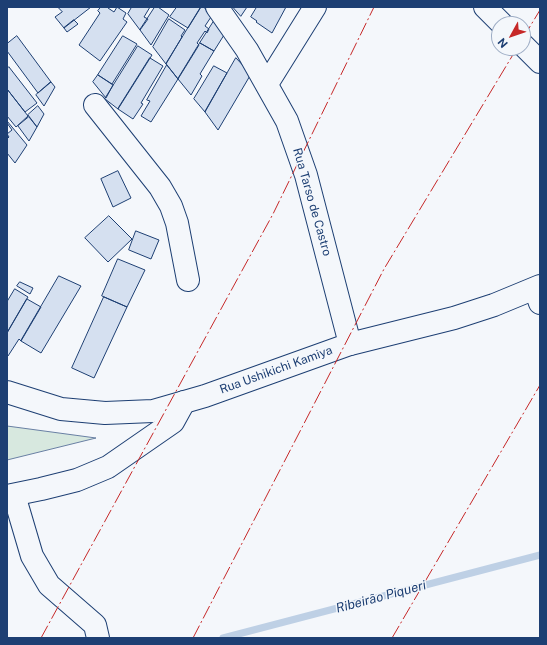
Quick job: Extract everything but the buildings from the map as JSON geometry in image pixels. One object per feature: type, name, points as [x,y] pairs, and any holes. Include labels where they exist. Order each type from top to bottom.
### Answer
[{"type":"street","name":"Rua Tarso de Castro","points":[[218,7],[247,50],[287,121],[306,175],[350,344]]},
{"type":"street","points":[[266,84],[316,7]]},
{"type":"street","points":[[485,7],[494,16]]},
{"type":"street","points":[[531,53],[540,62]]},
{"type":"street","points":[[95,105],[160,187],[171,206],[177,223],[188,280]]},
{"type":"street","name":"Rua Ushikichi Kamiya","points":[[7,392],[61,409],[105,414],[154,411],[205,396],[350,344],[454,318],[538,293]]},
{"type":"street","points":[[97,631],[49,585],[32,556],[10,495],[77,480],[108,467],[173,422],[184,402]]},
{"type":"shaded area","points":[[7,426],[96,438],[7,460]]},
{"type":"waterway","name":"Ribeirão Piqueri","points":[[223,638],[540,555]]},
{"type":"power","points":[[41,638],[273,214],[374,7]]},
{"type":"power","points":[[531,25],[540,10]]},
{"type":"power","points":[[193,638],[384,269],[512,56]]},
{"type":"power","points":[[392,638],[540,385]]}]
